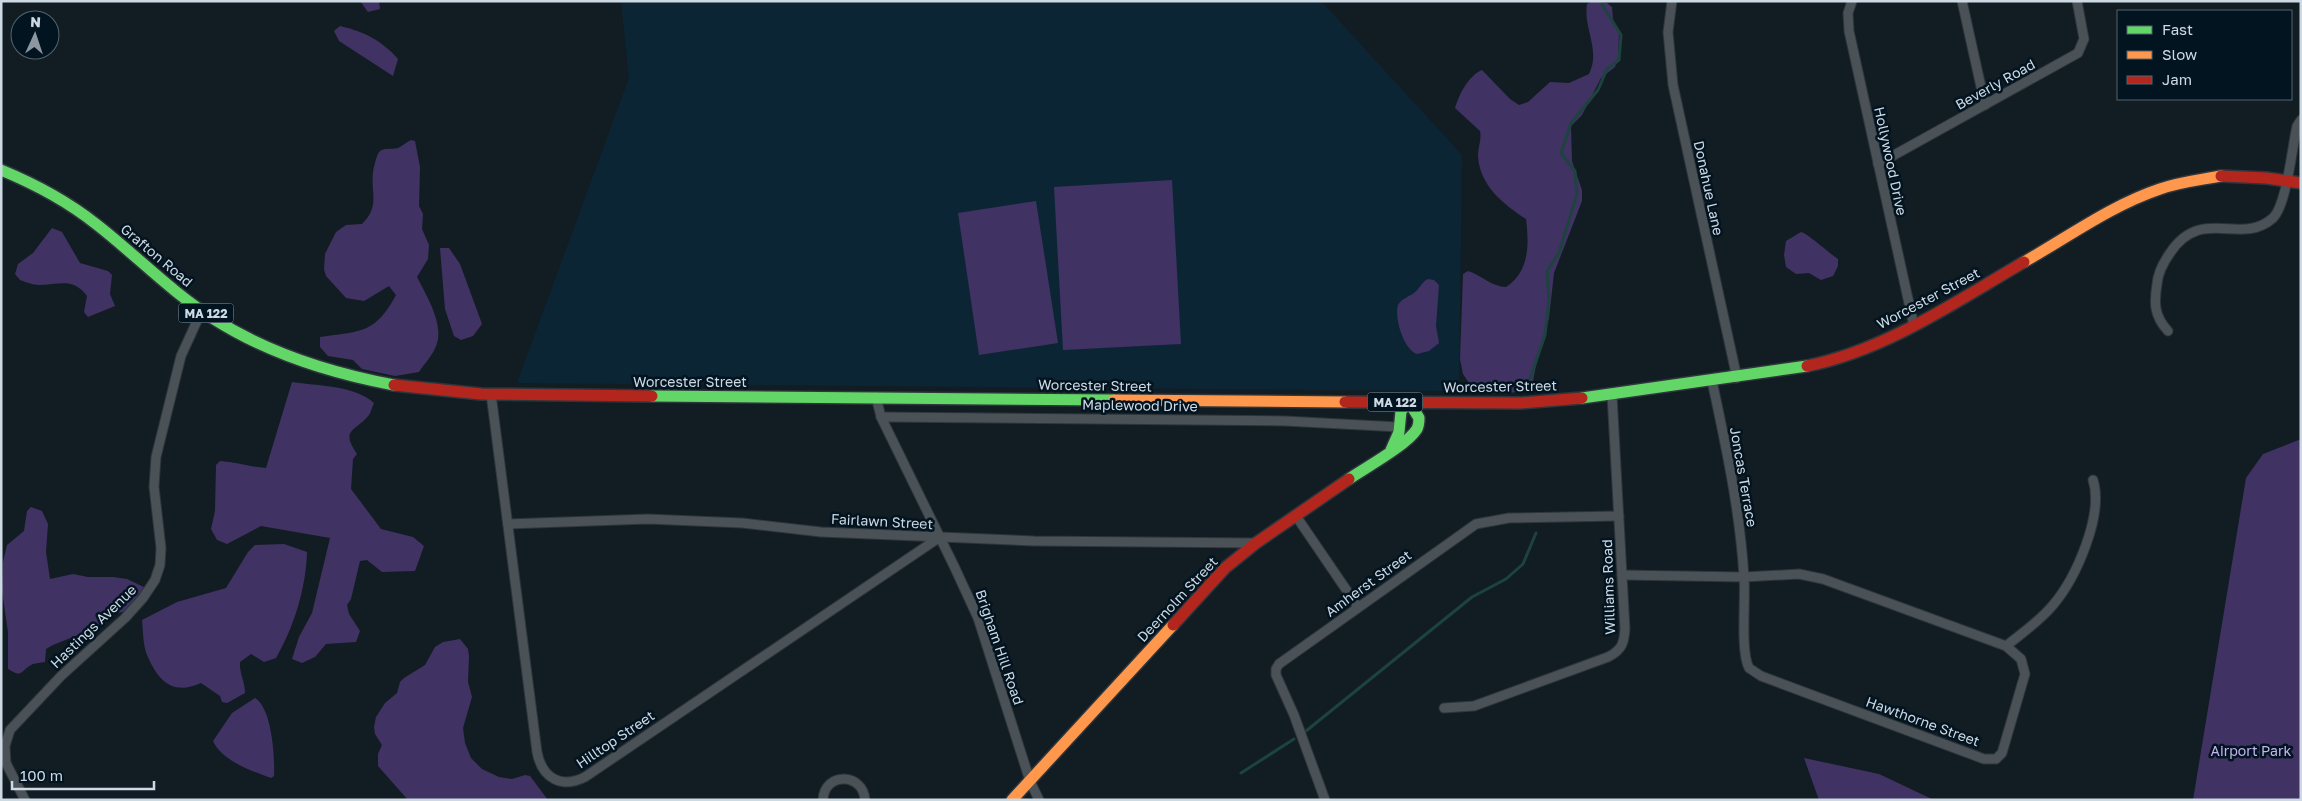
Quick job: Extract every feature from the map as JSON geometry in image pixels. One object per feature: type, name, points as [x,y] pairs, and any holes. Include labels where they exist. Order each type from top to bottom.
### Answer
[{"type":"main road","name":"Grafton Road","points":[[1,170],[68,203],[109,234],[181,296],[265,346],[316,367],[367,381],[441,392]]},
{"type":"main road","name":"Worcester Street","points":[[441,392],[876,398],[1409,402],[1521,402],[1612,395],[1784,371],[1836,359],[1914,326],[2120,207],[2159,189],[2180,183],[2223,176],[2286,180],[2301,183]]},
{"type":"main road","points":[[1391,450],[1397,439],[1401,411],[1409,402]]},
{"type":"main road","name":"Deernolm Street","points":[[1012,800],[1211,582],[1256,543],[1391,450],[1418,428],[1419,412],[1409,402]]},
{"type":"street","name":"Donahue Lane","points":[[1672,1],[1668,32],[1673,85],[1737,378]]},
{"type":"street","name":"Hollywood Drive","points":[[1852,1],[1848,13],[1849,31],[1914,326]]},
{"type":"street","points":[[1962,1],[1985,105]]},
{"type":"street","name":"Beverly Road","points":[[1878,164],[2073,56],[2081,49],[2084,32],[2077,1]]},
{"type":"street","points":[[2168,331],[2157,315],[2155,300],[2161,267],[2177,243],[2191,232],[2201,229],[2243,229],[2268,221],[2274,217],[2282,203],[2297,126],[2301,120]]},
{"type":"street","points":[[2292,156],[2301,143]]},
{"type":"street","name":"Hastings Avenue","points":[[24,800],[6,763],[5,746],[10,730],[61,676],[125,618],[146,594],[155,580],[161,557],[154,488],[156,457],[181,356],[202,310]]},
{"type":"street","name":"Joncas Terrace","points":[[1712,381],[1737,501],[1744,577]]},
{"type":"street","name":"Hilltop Street","points":[[492,394],[538,759],[549,775],[555,780],[570,783],[585,777],[940,537]]},
{"type":"street","name":"Williams Road","points":[[1444,708],[1474,706],[1594,662],[1618,652],[1623,644],[1625,629],[1612,395]]},
{"type":"street","name":"Brigham Hill Road","points":[[876,398],[881,417],[940,537],[980,626],[1030,781],[1039,800]]},
{"type":"street","name":"Maplewood Drive","points":[[881,417],[1285,421],[1399,427]]},
{"type":"street","points":[[2006,646],[2040,619],[2063,593],[2070,581],[2094,519],[2097,498],[2093,480]]},
{"type":"street","points":[[1296,516],[1358,607]]},
{"type":"street","name":"Amherst Street","points":[[1324,800],[1276,669],[1279,664],[1476,524],[1509,518],[1619,516]]},
{"type":"street","name":"Fairlawn Street","points":[[508,524],[648,519],[742,524],[821,532],[1034,541],[1256,543]]},
{"type":"street","name":"Hawthorne Street","points":[[1622,575],[1744,577],[1799,574],[1823,579],[2006,646],[2018,655],[2023,663],[2024,678],[2002,753],[1996,759],[1988,760],[1752,671],[1748,665],[1746,655],[1744,577]]},
{"type":"street","points":[[823,800],[828,786],[835,780],[844,778],[853,780],[860,786],[864,800]]},
{"type":"shaded area","points":[[621,1],[1321,1],[1462,155],[1459,391],[517,383],[629,78]]},
{"type":"green space","points":[[360,1],[379,1],[380,9],[368,12]]},
{"type":"green space","points":[[1592,1],[1607,3],[1612,7],[1613,19],[1619,34],[1618,58],[1615,67],[1601,78],[1582,115],[1571,126],[1572,161],[1582,190],[1582,201],[1554,273],[1549,318],[1533,381],[1529,387],[1517,392],[1499,394],[1482,392],[1471,386],[1463,374],[1460,359],[1463,274],[1468,271],[1491,283],[1506,287],[1514,281],[1524,265],[1527,247],[1527,228],[1526,219],[1494,193],[1483,176],[1479,166],[1478,155],[1480,131],[1455,108],[1468,81],[1482,70],[1510,99],[1519,105],[1528,102],[1550,82],[1569,83],[1589,74],[1592,65],[1593,48],[1586,13],[1587,4]]},
{"type":"green space","points":[[340,26],[372,38],[392,52],[398,59],[393,76],[339,41],[334,31]]},
{"type":"green space","points":[[411,140],[415,141],[420,167],[419,206],[423,214],[422,229],[429,245],[428,259],[417,277],[433,310],[438,329],[438,338],[433,353],[419,372],[395,376],[362,369],[353,360],[328,356],[320,347],[320,337],[357,331],[374,324],[396,295],[389,286],[364,301],[346,298],[326,276],[324,269],[325,254],[336,232],[346,225],[362,224],[372,210],[373,172],[379,152],[385,149],[398,148]]},
{"type":"green space","points":[[1172,180],[1181,344],[1063,350],[1054,187]]},
{"type":"green space","points":[[1036,201],[1058,343],[979,355],[958,213]]},
{"type":"green space","points":[[52,228],[62,232],[80,263],[108,271],[112,275],[110,294],[115,306],[88,317],[84,312],[87,296],[76,286],[65,283],[39,285],[20,280],[15,274],[18,264],[33,253]]},
{"type":"green space","points":[[1801,232],[1838,259],[1838,266],[1833,276],[1821,280],[1809,273],[1796,274],[1786,267],[1784,255],[1786,241]]},
{"type":"green space","points":[[440,248],[449,248],[460,264],[482,324],[473,336],[461,340],[454,336],[445,309]]},
{"type":"green space","points":[[1428,279],[1434,280],[1439,285],[1436,326],[1439,343],[1429,351],[1417,354],[1412,351],[1404,340],[1397,318],[1397,311],[1401,301],[1416,291]]},
{"type":"green space","points":[[292,382],[346,390],[366,397],[374,403],[369,415],[350,435],[352,446],[357,454],[353,459],[351,489],[381,529],[413,537],[424,546],[415,571],[382,572],[367,560],[360,561],[351,599],[347,605],[349,614],[360,631],[356,642],[326,644],[315,657],[302,663],[292,659],[299,637],[312,613],[330,538],[261,526],[227,544],[217,540],[211,529],[215,511],[216,465],[220,461],[266,468]]},
{"type":"green space","name":"Airport Park","points":[[2301,439],[2301,800],[2193,800],[2246,478],[2263,454]]},
{"type":"green space","points":[[31,507],[42,511],[48,524],[46,552],[50,579],[73,574],[88,577],[113,577],[127,579],[148,589],[132,609],[112,615],[98,627],[53,645],[46,649],[45,662],[33,664],[22,672],[17,673],[8,669],[8,632],[2,591],[3,562],[7,545],[24,531],[27,511]]},
{"type":"green space","points":[[284,544],[307,552],[298,607],[276,658],[264,662],[251,654],[240,662],[245,693],[227,703],[222,702],[220,696],[201,683],[182,688],[168,684],[162,679],[151,664],[146,651],[142,620],[177,602],[226,588],[248,552],[255,545]]},
{"type":"green space","points":[[460,639],[468,649],[469,656],[468,682],[472,697],[463,728],[465,743],[471,758],[482,769],[499,777],[512,779],[525,775],[530,776],[548,800],[408,800],[378,766],[378,754],[382,745],[375,734],[374,727],[376,717],[385,703],[397,693],[400,682],[404,678],[425,665],[435,647],[443,642]]},
{"type":"green space","points":[[255,698],[261,703],[269,722],[274,768],[274,776],[271,778],[230,760],[217,748],[213,741],[232,713]]},
{"type":"green space","points":[[1804,758],[1879,774],[1934,800],[1819,800]]},
{"type":"waterway","points":[[1532,389],[1530,379],[1545,335],[1549,300],[1547,271],[1559,253],[1577,194],[1575,171],[1561,153],[1571,123],[1598,90],[1607,69],[1619,60],[1621,35],[1600,1]]},
{"type":"waterway","points":[[1306,731],[1472,597],[1506,579],[1523,564],[1536,533]]},
{"type":"waterway","points":[[1241,773],[1294,739]]},
{"type":"traffic: fast","points":[[1,170],[38,187],[74,208],[111,236],[183,297],[235,331],[301,361],[347,375],[394,385]]},
{"type":"traffic: fast","points":[[1582,398],[1807,366]]},
{"type":"traffic: fast","points":[[652,396],[1114,400]]},
{"type":"traffic: fast","points":[[1349,479],[1395,449],[1417,429],[1419,418],[1409,402],[1401,411],[1399,432],[1391,450]]},
{"type":"traffic: slow","points":[[2024,262],[2090,222],[2142,196],[2190,181],[2221,176]]},
{"type":"traffic: slow","points":[[1114,400],[1345,402]]},
{"type":"traffic: slow","points":[[1012,800],[1173,625]]},
{"type":"traffic: jam","points":[[2221,176],[2266,178],[2301,183]]},
{"type":"traffic: jam","points":[[1807,366],[1836,359],[1892,337],[2024,262]]},
{"type":"traffic: jam","points":[[394,385],[481,394],[652,396]]},
{"type":"traffic: jam","points":[[1345,402],[1521,403],[1582,398]]},
{"type":"traffic: jam","points":[[1173,625],[1225,568],[1256,543],[1349,479]]}]
